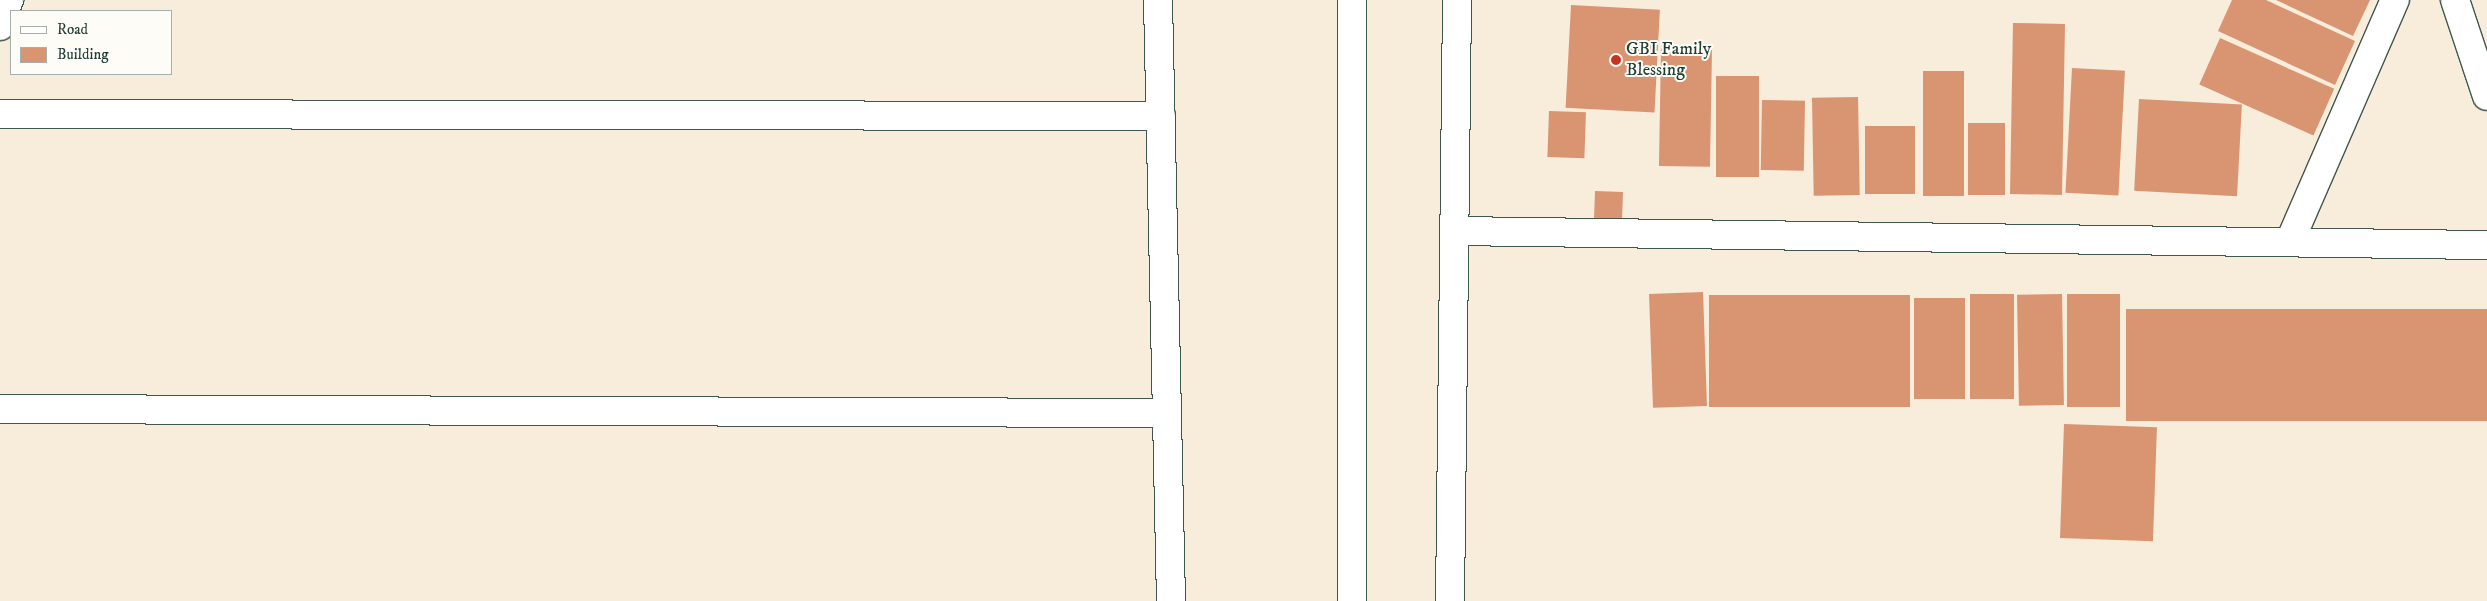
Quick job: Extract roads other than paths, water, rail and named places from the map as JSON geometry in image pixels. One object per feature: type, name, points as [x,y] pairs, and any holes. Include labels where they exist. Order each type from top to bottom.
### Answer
[{"type":"street","points":[[0,26],[9,0]]},
{"type":"street","points":[[1158,0],[1171,601]]},
{"type":"street","points":[[1352,0],[1352,601]]},
{"type":"street","points":[[1450,601],[1457,0]]},
{"type":"street","points":[[2290,241],[2395,0]]},
{"type":"street","points":[[2455,0],[2487,96]]},
{"type":"street","points":[[0,114],[1161,116]]},
{"type":"street","points":[[1454,231],[2487,245]]},
{"type":"street","points":[[0,409],[1167,413]]},
{"type":"place","name":"GBI Family Blessing","points":[[1616,60]]}]
